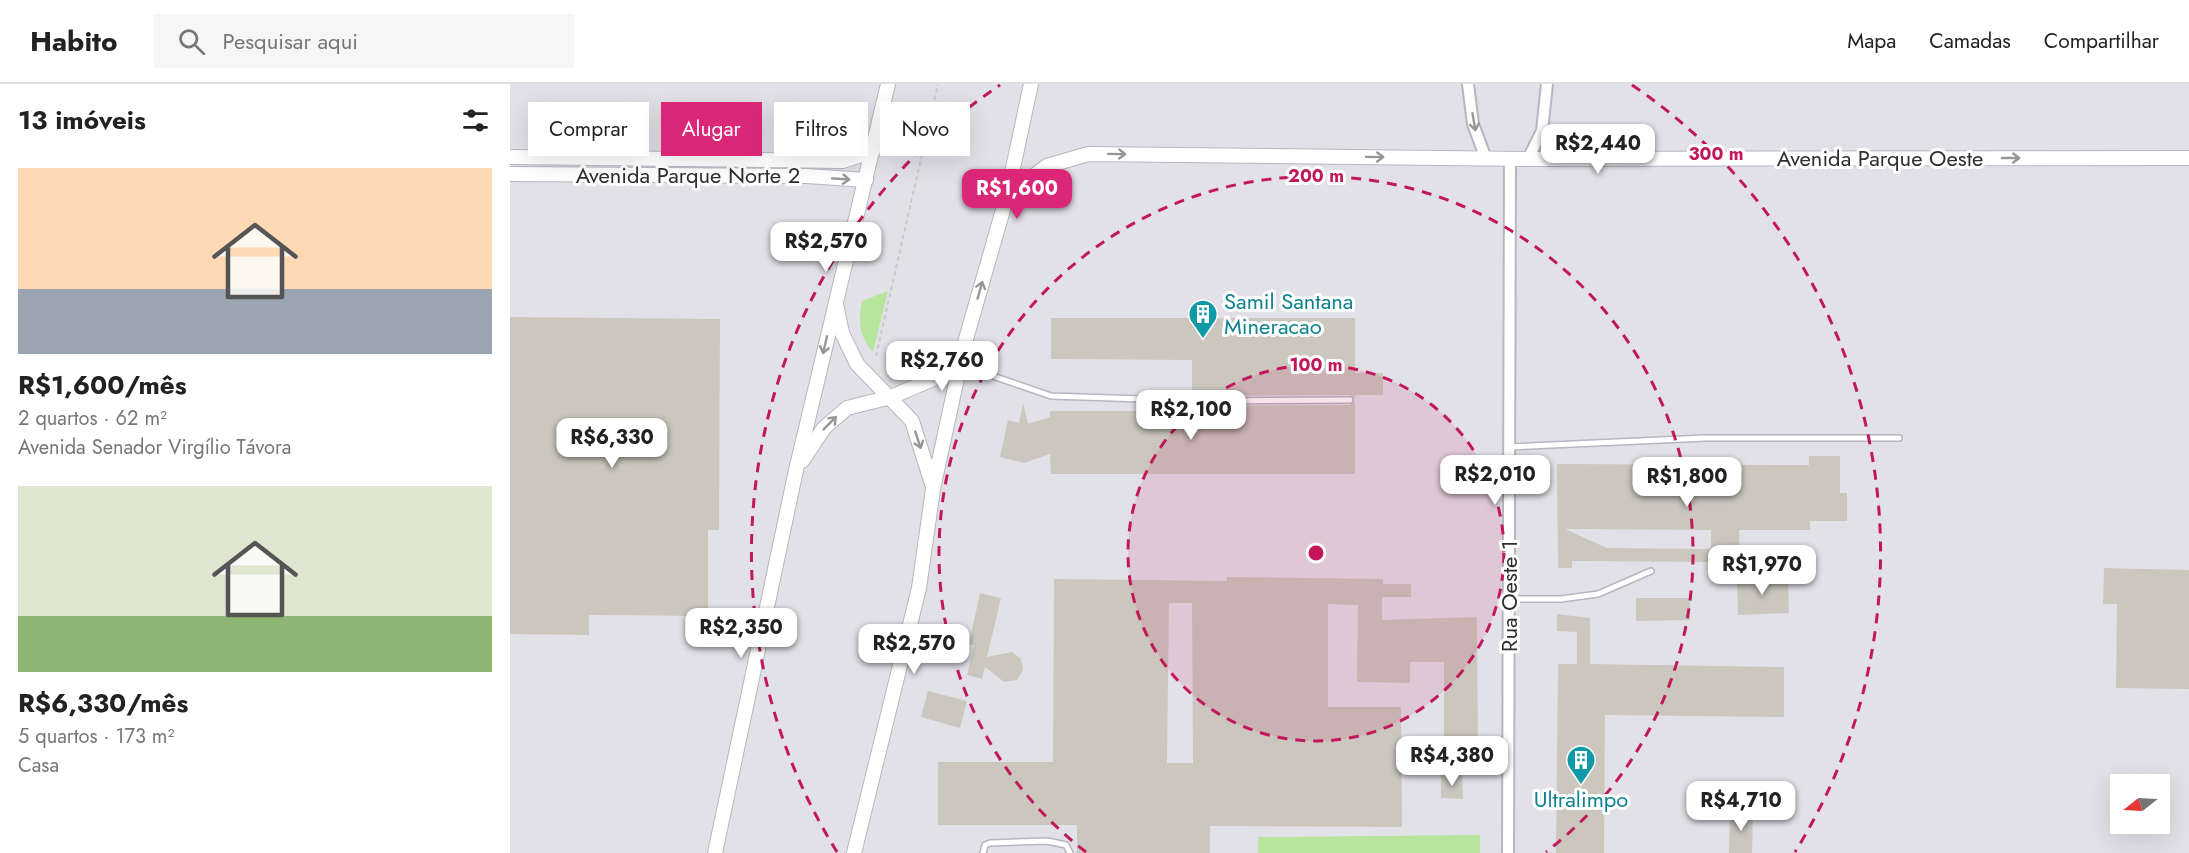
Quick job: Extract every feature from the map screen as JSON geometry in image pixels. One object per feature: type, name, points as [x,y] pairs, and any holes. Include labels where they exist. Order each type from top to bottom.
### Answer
[{"type":"street","points":[[715,853],[796,470],[835,298],[888,84]]},
{"type":"street","points":[[854,853],[919,588],[933,489],[964,346],[1007,196],[1031,84]]},
{"type":"street","points":[[1468,84],[1473,124],[1486,159]]},
{"type":"street","points":[[1528,159],[1542,131],[1547,84]]},
{"type":"street","name":"Avenida Parque Norte 2","points":[[510,157],[843,160],[873,151]]},
{"type":"street","name":"Avenida Parque Oeste","points":[[1007,196],[1047,166],[1088,154],[1486,159],[2189,158]]},
{"type":"street","name":"Rua Oeste 1","points":[[1508,853],[1510,159]]},
{"type":"street","name":"Avenida Parque Norte 2","points":[[510,174],[807,176],[866,180]]},
{"type":"street","points":[[835,298],[842,333],[853,356],[912,421],[933,489]]},
{"type":"street","points":[[796,470],[824,428],[847,408],[891,398],[933,380],[955,359],[964,346]]},
{"type":"lane","points":[[964,346],[990,375],[1051,396],[1192,400],[1350,400]]},
{"type":"lane","points":[[1509,447],[1705,438],[1899,438]]},
{"type":"lane","points":[[1509,599],[1598,594],[1651,571]]},
{"type":"lane","points":[[983,853],[986,845],[990,843],[1047,841],[1066,845],[1070,853]]},
{"type":"path","points":[[876,356],[938,84]]},
{"type":"shaded area","points":[[510,84],[2189,84],[2189,853],[510,853]]},
{"type":"green space","points":[[888,291],[873,352],[862,334],[860,315],[862,301]]},
{"type":"green space","points":[[1480,835],[1480,853],[1258,853],[1258,837]]},
{"type":"building","points":[[510,317],[720,319],[719,530],[708,530],[708,616],[589,615],[589,635],[510,634]]},
{"type":"building","name":"Samil Santana Mineracao","points":[[1051,318],[1355,318],[1355,373],[1383,373],[1383,395],[1355,395],[1355,398],[1350,395],[1192,396],[1192,360],[1051,359]]},
{"type":"building","points":[[1355,401],[1355,474],[1051,474],[1050,454],[1024,463],[1000,457],[1008,420],[1019,423],[1023,403],[1028,424],[1050,417],[1050,411],[1192,411],[1192,406],[1350,405]]},
{"type":"building","points":[[1809,456],[1840,456],[1840,493],[1847,493],[1847,521],[1810,521],[1810,530],[1739,530],[1739,554],[1713,554],[1713,562],[1572,561],[1572,568],[1558,568],[1557,464],[1809,465]],"holes":[[[1565,529],[1711,530],[1711,549],[1607,548]]]},
{"type":"building","points":[[2104,568],[2189,570],[2189,689],[2116,688],[2117,604],[2103,604]]},
{"type":"building","points":[[1762,575],[1762,582],[1788,581],[1789,613],[1738,615],[1737,576]]},
{"type":"building","points":[[1227,577],[1383,579],[1383,584],[1411,584],[1411,597],[1382,597],[1382,620],[1477,617],[1478,756],[1453,756],[1453,744],[1444,744],[1444,662],[1410,662],[1410,683],[1357,682],[1358,605],[1328,604],[1328,707],[1401,707],[1402,827],[1210,826],[1210,853],[1077,853],[1077,825],[938,825],[938,762],[1053,762],[1054,579],[1227,581]],"holes":[[[1169,603],[1192,603],[1193,763],[1167,763]]]},
{"type":"building","points":[[980,593],[1001,598],[987,657],[1012,652],[1021,659],[1023,670],[1017,680],[1004,682],[985,667],[982,679],[967,675],[974,645],[969,644]]},
{"type":"building","points":[[1636,598],[1690,598],[1690,620],[1636,621]]},
{"type":"building","name":"Ultralimpo","points":[[1557,614],[1590,618],[1590,664],[1784,667],[1784,717],[1605,715],[1604,853],[1556,853],[1558,664],[1577,664],[1577,632],[1557,631]]},
{"type":"building","points":[[928,691],[967,701],[960,728],[921,717]]},
{"type":"building","points":[[1441,774],[1462,775],[1463,799],[1441,798]]},
{"type":"building","points":[[1730,810],[1753,810],[1752,853],[1729,853]]},
{"type":"place","name":"Samil Santana Mineracao","points":[[1203,340]]},
{"type":"place","name":"Ultralimpo","points":[[1581,786]]}]
